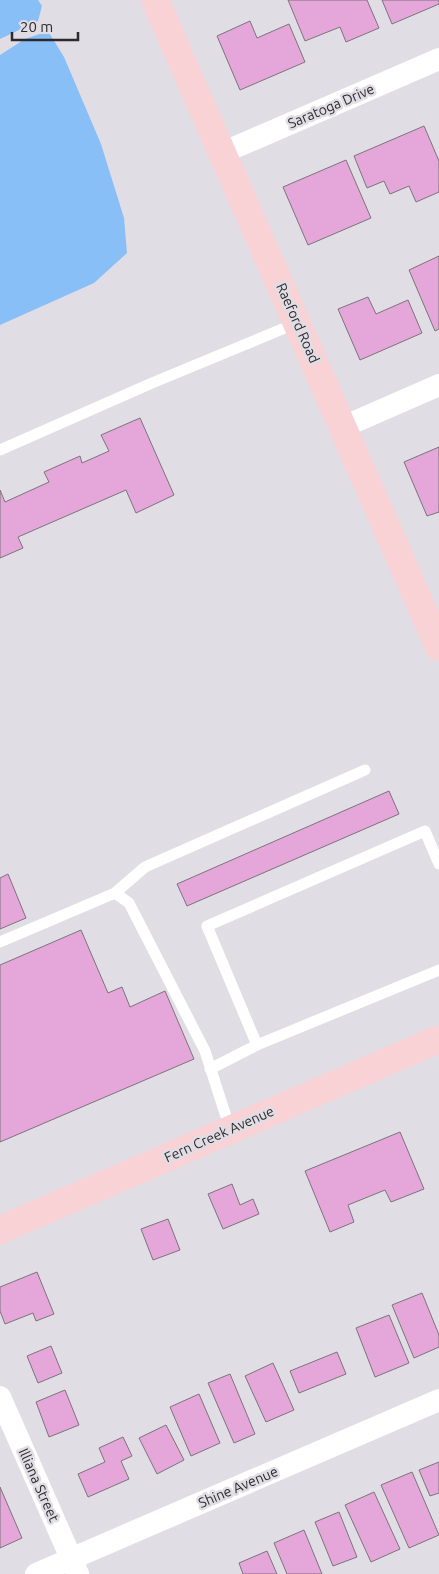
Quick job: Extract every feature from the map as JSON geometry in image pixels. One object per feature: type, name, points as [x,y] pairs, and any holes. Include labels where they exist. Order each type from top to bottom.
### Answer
[{"type":"street","name":"Raeford Road","points":[[155,0],[439,647]]},
{"type":"street","name":"Saratoga Drive","points":[[222,153],[439,59]]},
{"type":"street","points":[[343,427],[439,385]]},
{"type":"street","name":"Fern Creek Avenue","points":[[0,1230],[439,1039]]},
{"type":"street","name":"Illiana Street","points":[[0,1396],[75,1566]]},
{"type":"street","name":"Shine Avenue","points":[[36,1574],[75,1566],[439,1400]]},
{"type":"lane","points":[[0,450],[152,383],[297,323]]},
{"type":"lane","points":[[0,942],[114,893],[145,867],[365,770]]},
{"type":"lane","points":[[257,1045],[206,926],[425,831],[439,864]]},
{"type":"lane","points":[[114,893],[129,903],[205,1051],[230,1129]]},
{"type":"lane","points":[[210,1068],[257,1045],[439,970]]},
{"type":"water","points":[[0,0],[38,0],[42,6],[38,21],[0,39]]},
{"type":"water","points":[[48,31],[64,57],[101,144],[124,218],[127,253],[94,283],[0,325],[0,55],[25,39]]},
{"type":"building","points":[[288,0],[367,0],[379,28],[346,42],[340,27],[305,41]]},
{"type":"building","points":[[382,0],[439,0],[439,4],[392,24]]},
{"type":"building","points":[[250,21],[257,38],[289,24],[305,62],[240,90],[217,36]]},
{"type":"building","points":[[424,126],[439,161],[439,192],[416,202],[409,186],[390,194],[384,181],[367,188],[354,156]]},
{"type":"building","points":[[346,160],[371,218],[308,245],[283,187]]},
{"type":"building","points":[[439,256],[439,329],[435,331],[409,270]]},
{"type":"building","points":[[368,297],[376,314],[408,300],[422,333],[360,360],[338,309]]},
{"type":"building","points":[[140,418],[174,495],[136,513],[126,490],[18,537],[23,548],[0,558],[0,490],[5,502],[49,482],[44,472],[80,456],[82,463],[109,451],[101,435]]},
{"type":"building","points":[[439,447],[439,512],[427,516],[404,462]]},
{"type":"building","points":[[389,791],[399,814],[187,906],[177,884]]},
{"type":"building","points":[[8,874],[26,918],[0,929],[0,878]]},
{"type":"building","points":[[81,930],[108,993],[122,987],[130,1007],[165,991],[194,1059],[0,1142],[0,965]]},
{"type":"building","points":[[400,1132],[424,1189],[391,1202],[385,1190],[348,1205],[354,1222],[330,1232],[305,1171]]},
{"type":"building","points":[[232,1184],[240,1205],[253,1199],[259,1214],[223,1229],[208,1194]]},
{"type":"building","points":[[168,1219],[180,1250],[153,1260],[141,1229]]},
{"type":"building","points":[[37,1272],[54,1314],[36,1321],[33,1313],[5,1324],[0,1311],[0,1287]]},
{"type":"building","points":[[422,1293],[439,1335],[439,1347],[414,1358],[392,1305]]},
{"type":"building","points":[[389,1315],[409,1363],[375,1377],[356,1328]]},
{"type":"building","points":[[51,1346],[62,1373],[38,1383],[27,1356]]},
{"type":"building","points":[[337,1352],[346,1374],[299,1393],[290,1371]]},
{"type":"building","points":[[273,1363],[294,1410],[266,1422],[245,1376]]},
{"type":"building","points":[[230,1374],[255,1434],[234,1443],[208,1383]]},
{"type":"building","points":[[65,1390],[79,1425],[49,1437],[36,1402]]},
{"type":"building","points":[[199,1394],[220,1443],[191,1456],[170,1407]]},
{"type":"building","points":[[166,1425],[184,1460],[157,1474],[139,1438]]},
{"type":"building","points":[[123,1437],[132,1456],[121,1461],[129,1479],[88,1497],[78,1474],[105,1462],[99,1448]]},
{"type":"building","points":[[439,1462],[439,1493],[430,1496],[419,1470]]},
{"type":"building","points":[[412,1472],[439,1535],[409,1548],[381,1485]]},
{"type":"building","points":[[0,1487],[22,1538],[0,1548]]},
{"type":"building","points":[[374,1492],[400,1549],[371,1562],[345,1505]]},
{"type":"building","points":[[339,1512],[357,1557],[333,1566],[315,1522]]},
{"type":"building","points":[[304,1530],[322,1574],[287,1574],[274,1543]]},
{"type":"building","points":[[267,1551],[277,1574],[243,1574],[239,1563]]}]
